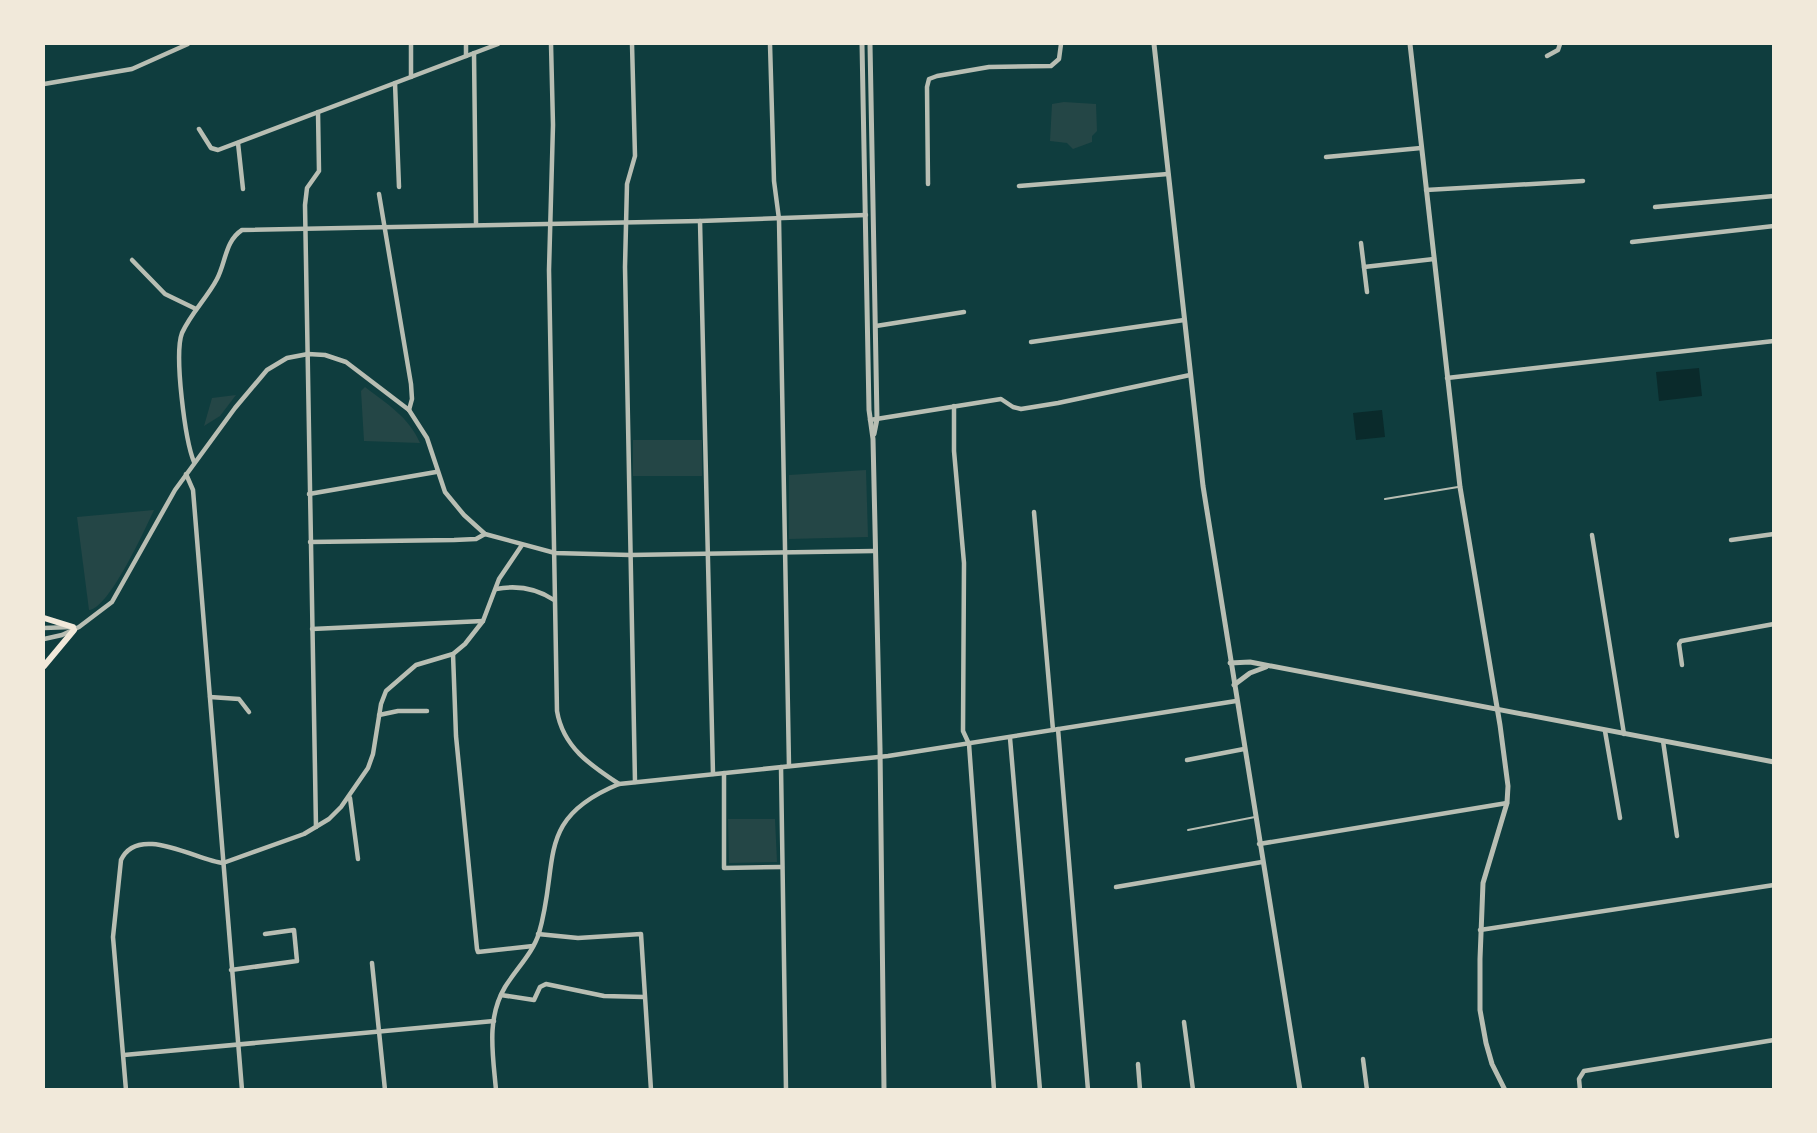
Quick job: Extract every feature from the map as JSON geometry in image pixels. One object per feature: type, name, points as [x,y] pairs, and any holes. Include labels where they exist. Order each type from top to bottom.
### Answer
[{"type":"main road","points":[[44,618],[52,623],[74,628],[44,666]]},
{"type":"street","points":[[44,84],[132,69],[188,44]]},
{"type":"street","points":[[411,44],[411,77]]},
{"type":"street","points":[[466,44],[466,56]]},
{"type":"street","points":[[199,129],[213,149],[238,143],[498,44]]},
{"type":"street","points":[[552,44],[554,600],[559,722],[578,754],[619,784]]},
{"type":"street","points":[[633,44],[635,156],[627,184],[626,222],[634,782]]},
{"type":"street","points":[[770,44],[774,182],[778,219],[789,766]]},
{"type":"street","points":[[862,44],[870,420],[873,439],[884,1089]]},
{"type":"street","points":[[870,44],[876,271],[877,419],[873,439]]},
{"type":"street","points":[[928,184],[927,87],[930,80],[937,76],[989,67],[1051,66],[1060,57],[1061,44]]},
{"type":"street","points":[[1154,44],[1203,486],[1300,1089]]},
{"type":"street","points":[[1410,44],[1460,487],[1497,710],[1507,803],[1483,883],[1480,930],[1480,1010],[1492,1064],[1505,1089]]},
{"type":"street","points":[[1547,56],[1558,50],[1560,44]]},
{"type":"street","points":[[474,53],[476,224]]},
{"type":"street","points":[[395,83],[399,187]]},
{"type":"street","points":[[316,827],[306,192],[320,168],[318,112]]},
{"type":"street","points":[[238,143],[243,189]]},
{"type":"street","points":[[1326,157],[1421,148]]},
{"type":"street","points":[[1019,186],[1168,174]]},
{"type":"street","points":[[1426,190],[1583,181]]},
{"type":"street","points":[[379,194],[411,384],[412,399],[409,410]]},
{"type":"street","points":[[1655,207],[1773,196]]},
{"type":"street","points":[[194,462],[188,440],[180,346],[183,332],[216,281],[229,244],[238,232],[246,229],[700,221],[866,214]]},
{"type":"street","points":[[700,221],[713,774]]},
{"type":"street","points":[[1632,242],[1773,226]]},
{"type":"street","points":[[1361,243],[1367,292]]},
{"type":"street","points":[[1365,267],[1434,259]]},
{"type":"street","points":[[132,260],[165,294],[196,309]]},
{"type":"street","points":[[867,272],[876,271]]},
{"type":"street","points":[[876,326],[964,312]]},
{"type":"street","points":[[1030,342],[1184,320]]},
{"type":"street","points":[[1447,378],[1773,341]]},
{"type":"street","points":[[44,639],[86,623],[112,602],[194,462],[267,370],[287,358],[308,354],[325,355],[346,362],[409,410],[426,438],[436,472],[454,504],[485,534],[555,553],[630,555],[874,551]]},
{"type":"street","points":[[870,420],[1000,399],[1021,409],[1190,375]]},
{"type":"street","points":[[954,406],[954,451],[964,563],[963,731],[969,744],[994,1089]]},
{"type":"street","points":[[309,494],[436,472]]},
{"type":"street","points":[[186,474],[193,490],[242,1089]]},
{"type":"street","points":[[1034,512],[1088,1089]]},
{"type":"street","points":[[310,542],[476,539],[485,534]]},
{"type":"street","points":[[1731,540],[1773,534]]},
{"type":"street","points":[[1592,535],[1624,734]]},
{"type":"street","points":[[126,1089],[113,937],[120,866],[125,852],[134,847],[168,845],[213,862],[223,863],[316,827],[329,819],[350,798],[374,754],[379,715],[386,691],[405,673],[425,662],[453,654],[473,636],[483,621],[503,571],[522,545]]},
{"type":"street","points":[[496,589],[513,586],[529,588],[554,600]]},
{"type":"street","points":[[312,628],[483,621]]},
{"type":"street","points":[[1682,665],[1681,641],[1773,624]]},
{"type":"street","points":[[44,628],[74,628]]},
{"type":"street","points":[[453,654],[456,736],[478,952],[533,946]]},
{"type":"street","points":[[1230,663],[1246,661],[1773,762]]},
{"type":"street","points":[[1234,685],[1250,673],[1267,666]]},
{"type":"street","points":[[210,697],[239,699],[249,712]]},
{"type":"street","points":[[496,1089],[492,1038],[501,995],[533,946],[538,934],[554,851],[564,821],[591,797],[619,784],[879,757],[1236,701]]},
{"type":"street","points":[[379,715],[398,711],[427,711]]},
{"type":"street","points":[[1605,730],[1620,818]]},
{"type":"street","points":[[1010,738],[1041,1089]]},
{"type":"street","points":[[1663,741],[1677,836]]},
{"type":"street","points":[[1187,760],[1244,748]]},
{"type":"street","points":[[781,767],[786,1089]]},
{"type":"street","points":[[724,773],[724,868],[782,867]]},
{"type":"street","points":[[350,798],[358,859]]},
{"type":"street","points":[[1260,844],[1507,803]]},
{"type":"street","points":[[1116,887],[1262,862]]},
{"type":"street","points":[[1480,930],[1773,885]]},
{"type":"street","points":[[231,970],[297,961],[294,930],[265,934]]},
{"type":"street","points":[[538,934],[578,938],[640,934],[651,1089]]},
{"type":"street","points":[[372,963],[385,1089]]},
{"type":"street","points":[[501,995],[534,1000],[540,987],[546,984],[604,996],[644,997]]},
{"type":"street","points":[[123,1055],[494,1021]]},
{"type":"street","points":[[1184,1022],[1193,1089]]},
{"type":"street","points":[[1580,1089],[1579,1079],[1584,1071],[1773,1040]]},
{"type":"street","points":[[1363,1059],[1367,1089]]},
{"type":"street","points":[[1138,1064],[1140,1089]]},
{"type":"lane","points":[[1385,499],[1460,487]]},
{"type":"lane","points":[[1188,830],[1255,817]]},
{"type":"shaded area","points":[[1064,102],[1096,104],[1097,131],[1092,136],[1092,142],[1073,149],[1067,143],[1050,141],[1052,104]]},
{"type":"shaded area","points":[[1699,368],[1702,396],[1659,401],[1656,372]]},
{"type":"shaded area","points":[[365,387],[404,418],[420,443],[364,441],[361,391]]},
{"type":"shaded area","points":[[236,395],[220,416],[204,426],[212,398]]},
{"type":"shaded area","points":[[1382,410],[1385,437],[1356,440],[1353,413]]},
{"type":"shaded area","points":[[633,440],[702,440],[702,476],[633,476]]},
{"type":"shaded area","points":[[866,470],[868,537],[789,539],[789,475]]},
{"type":"shaded area","points":[[154,510],[116,583],[97,606],[89,610],[77,517]]},
{"type":"shaded area","points":[[728,819],[775,819],[777,862],[729,863]]}]
